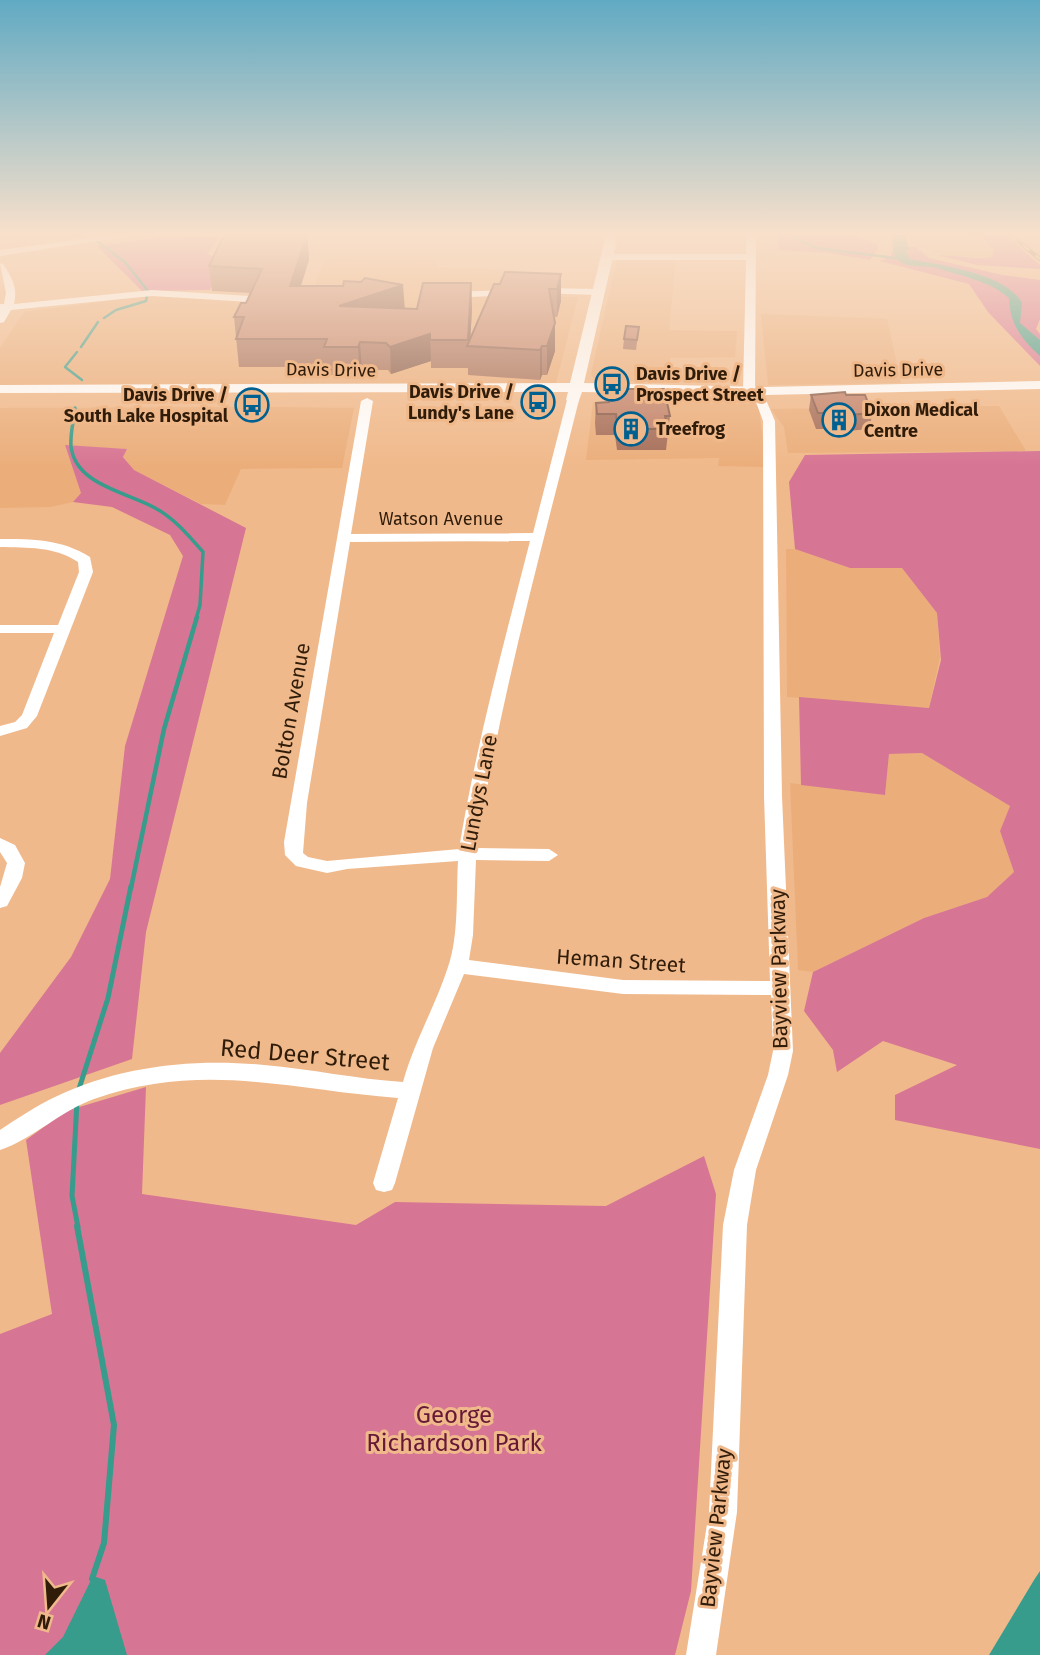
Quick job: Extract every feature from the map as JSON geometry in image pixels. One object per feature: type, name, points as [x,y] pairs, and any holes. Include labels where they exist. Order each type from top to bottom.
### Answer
[{"type":"main road","points":[[575,394],[594,312]]},
{"type":"main road","name":"Davis Drive","points":[[0,402],[366,401],[749,390],[1039,388]]},
{"type":"main road","name":"Davis Drive","points":[[0,389],[575,394],[762,402],[1039,388]]},
{"type":"street","points":[[749,390],[750,312]]},
{"type":"street","name":"Lundys Lane","points":[[384,1183],[426,1040],[458,966],[463,935],[467,853],[475,803],[504,672],[575,394]]},
{"type":"street","name":"Bolton Avenue","points":[[366,401],[298,803],[294,855],[302,862],[327,867],[467,853]]},
{"type":"street","name":"Bayview Parkway","points":[[701,1655],[723,1512],[732,1247],[745,1170],[778,1075],[783,1051],[773,796],[769,421],[762,402]]},
{"type":"street","name":"Watson Avenue","points":[[344,538],[539,537]]},
{"type":"street","points":[[0,544],[48,544],[69,548],[85,560],[86,572],[26,720],[14,728],[0,731]]},
{"type":"street","points":[[0,629],[63,629]]},
{"type":"street","points":[[0,844],[11,850],[17,860],[17,872],[0,902]]},
{"type":"street","points":[[467,853],[549,855]]},
{"type":"street","name":"Heman Street","points":[[458,966],[623,987],[782,988]]},
{"type":"street","name":"Red Deer Street","points":[[0,1141],[64,1102],[108,1086],[186,1073],[240,1071],[410,1091]]},
{"type":"shaded area","points":[[24,312],[574,312],[556,383],[0,385],[0,348]]},
{"type":"shaded area","points":[[605,312],[671,312],[669,330],[737,331],[735,357],[670,358],[673,382],[595,381],[591,374]]},
{"type":"shaded area","points":[[761,314],[887,319],[901,383],[768,385]]},
{"type":"shaded area","points":[[593,402],[755,404],[759,407],[766,467],[718,466],[719,458],[586,460]]},
{"type":"shaded area","points":[[999,406],[1026,451],[788,453],[784,427],[771,409]]},
{"type":"shaded area","points":[[0,408],[354,408],[342,468],[241,469],[225,505],[201,504],[134,470],[123,456],[127,449],[65,446],[81,493],[73,502],[51,507],[0,508]]},
{"type":"shaded area","points":[[786,549],[795,549],[850,568],[902,568],[937,613],[940,657],[929,708],[787,697]]},
{"type":"shaded area","points":[[922,753],[1010,806],[1000,831],[1014,872],[987,897],[924,918],[813,972],[798,970],[790,783],[885,795],[889,754]]},
{"type":"green space","points":[[988,312],[1040,312],[1036,329],[1040,334],[1040,366]]},
{"type":"green space","points":[[65,445],[127,449],[123,457],[134,470],[246,528],[146,932],[132,1059],[0,1105],[0,1053],[71,957],[110,879],[125,746],[183,556],[170,535],[112,507],[73,502],[81,493]]},
{"type":"green space","points":[[1040,451],[1040,1149],[895,1120],[895,1095],[957,1065],[883,1041],[837,1072],[833,1050],[804,1011],[813,972],[924,918],[987,897],[1014,872],[1000,831],[1010,806],[922,753],[889,754],[885,795],[801,785],[799,697],[929,708],[941,660],[937,613],[902,568],[850,568],[795,549],[789,482],[805,455]]},
{"type":"green space","name":"George Richardson Park","points":[[146,1087],[142,1194],[356,1225],[395,1202],[606,1206],[704,1156],[716,1194],[691,1591],[675,1655],[0,1655],[0,1334],[52,1314],[26,1140],[66,1111]]},
{"type":"water","points":[[1011,312],[1021,312],[1020,323],[1040,340],[1040,356],[1027,343]]},
{"type":"water","points":[[1040,1571],[1040,1655],[989,1655],[1034,1580]]},
{"type":"water","points":[[93,1576],[105,1580],[127,1655],[45,1655],[63,1637]]},
{"type":"building","points":[[236,312],[469,312],[468,340],[430,340],[430,334],[390,347],[386,343],[360,342],[358,347],[324,347],[327,339],[236,339],[244,317],[234,317]]},
{"type":"building","points":[[482,312],[553,312],[555,323],[547,346],[542,346],[540,350],[467,346]]},
{"type":"building","points":[[626,326],[639,327],[637,340],[624,339]]},
{"type":"building","points":[[607,389],[664,389],[670,416],[665,416],[668,429],[618,429],[616,414],[597,414],[596,403],[609,402]]},
{"type":"building","points":[[845,392],[846,395],[865,395],[872,413],[837,416],[836,413],[818,413],[811,395]]},
{"type":"waterway","points":[[104,318],[113,312]]},
{"type":"waterway","points":[[81,347],[98,322]]},
{"type":"waterway","points":[[77,352],[65,367],[82,380]]},
{"type":"waterway","points":[[75,408],[71,446],[82,470],[104,486],[162,512],[203,552],[200,605],[196,619]]},
{"type":"waterway","points":[[131,888],[164,729],[197,617]]},
{"type":"waterway","points":[[78,1092],[108,998],[131,886]]},
{"type":"waterway","points":[[77,1101],[72,1196],[78,1227]]},
{"type":"waterway","points":[[77,1226],[114,1425],[104,1543],[92,1579]]},
{"type":"place","name":"Davis Drive / Prospect Street","points":[[612,384]]},
{"type":"place","name":"Davis Drive / Lundy's Lane","points":[[538,402]]},
{"type":"place","name":"Davis Drive / South Lake Hospital","points":[[252,405]]},
{"type":"place","name":"Dixon Medical Centre","points":[[839,420]]},
{"type":"place","name":"Treefrog","points":[[631,429]]}]
